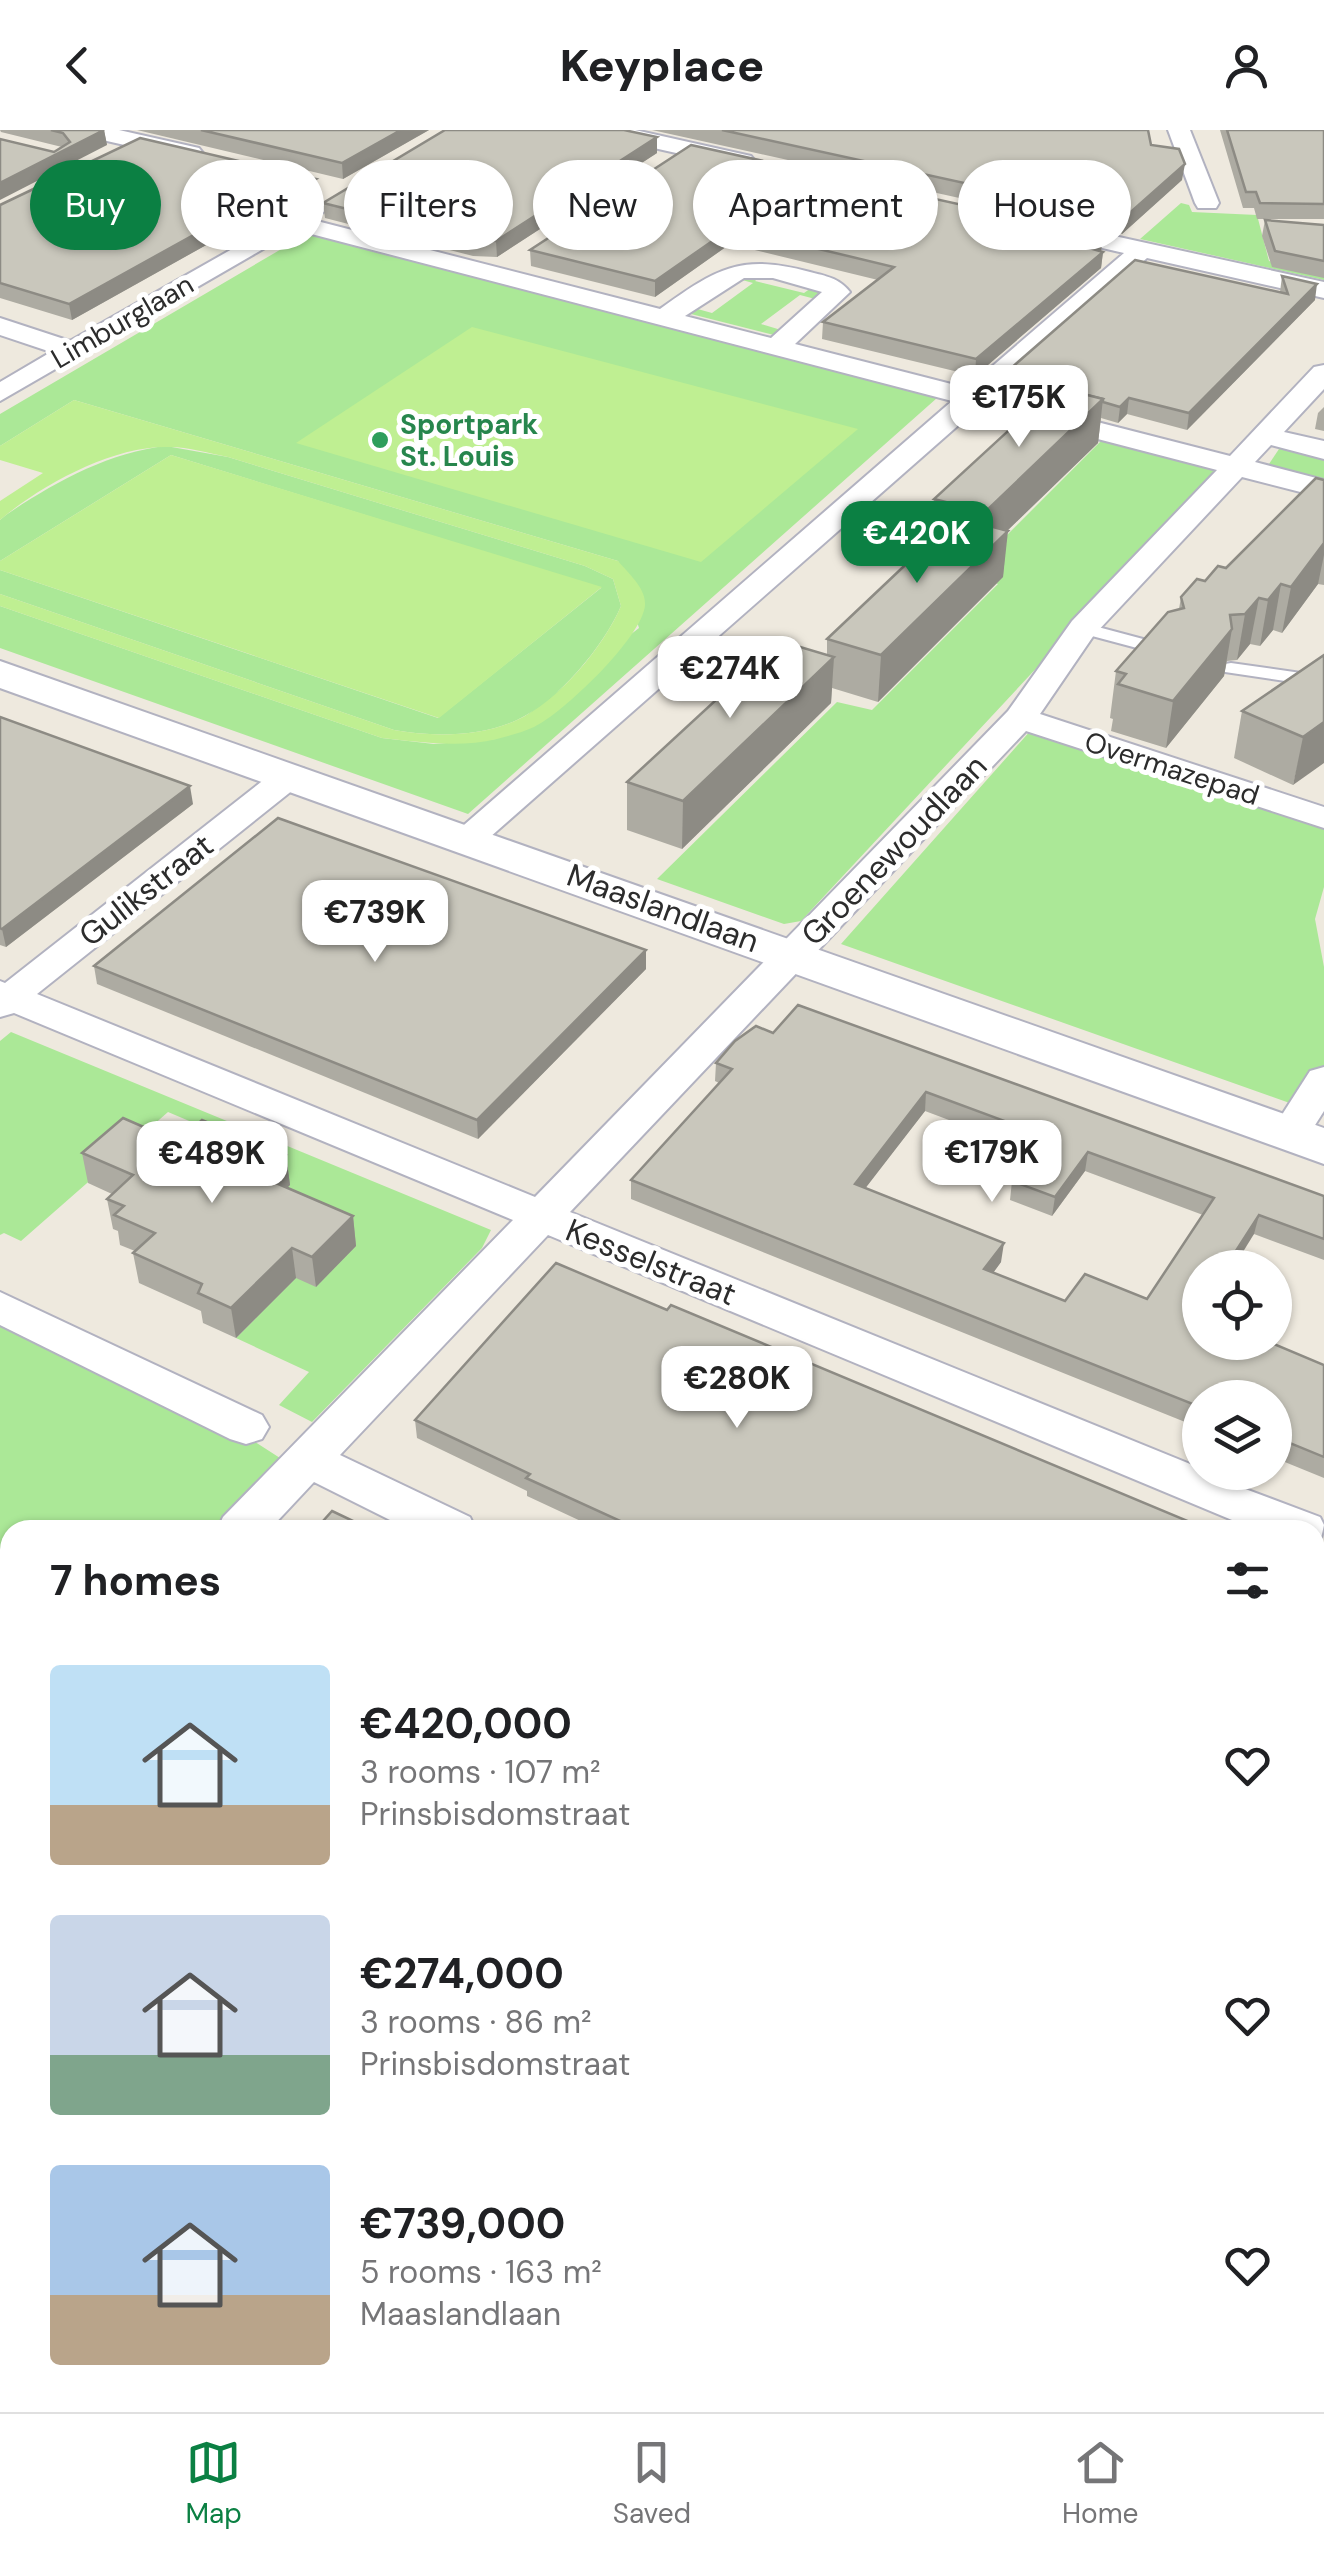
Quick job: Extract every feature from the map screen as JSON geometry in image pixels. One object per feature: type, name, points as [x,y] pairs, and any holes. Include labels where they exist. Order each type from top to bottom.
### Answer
[{"type":"street","points":[[604,130],[740,160]]},
{"type":"street","points":[[1179,130],[1207,203]]},
{"type":"street","points":[[104,141],[140,141],[216,159]]},
{"type":"street","points":[[669,160],[686,148]]},
{"type":"street","name":"Limburglaan","points":[[324,204],[334,199]]},
{"type":"street","points":[[324,230],[1324,488]]},
{"type":"street","points":[[1131,246],[1324,290]]},
{"type":"street","points":[[469,838],[1143,249]]},
{"type":"street","name":"Limburglaan","points":[[0,393],[243,250]]},
{"type":"street","points":[[494,275],[526,254]]},
{"type":"street","points":[[665,318],[732,270],[747,266],[827,284],[836,292],[777,346]]},
{"type":"street","points":[[0,326],[70,350]]},
{"type":"street","name":"Groenewoudlaan","points":[[250,1520],[1020,718],[1083,628],[1324,373]]},
{"type":"street","points":[[1264,434],[1324,450]]},
{"type":"street","name":"Maaslandlaan","points":[[0,674],[794,954],[1306,1141]]},
{"type":"street","name":"Overmazepad","points":[[1020,718],[1324,818]]},
{"type":"street","name":"Gulikstraat","points":[[3,998],[291,775]]},
{"type":"street","name":"Kesselstraat","points":[[3,998],[1279,1520]]},
{"type":"street","points":[[1306,1141],[1324,1080]]},
{"type":"street","points":[[0,1307],[246,1427]]},
{"type":"street","points":[[308,1459],[433,1520]]},
{"type":"lane","points":[[1083,628],[1167,651]]},
{"type":"lane","points":[[1230,668],[1309,679],[1324,686]]},
{"type":"green space","points":[[1181,203],[1189,205],[1192,212],[1257,215],[1269,261],[1324,273],[1324,280],[1140,239]]},
{"type":"green space","points":[[324,238],[344,244],[344,250],[368,250],[937,398],[468,814],[0,648],[0,606],[382,738],[434,744],[496,739],[639,628],[618,561],[74,400],[0,446],[0,414],[280,250],[324,250]]},
{"type":"green space","points":[[764,273],[755,281],[804,293],[814,286],[825,292],[819,300],[800,295],[761,324],[781,330],[774,335],[687,313],[694,308],[712,313],[753,283],[735,278]]},
{"type":"green space","points":[[472,327],[858,429],[701,562],[296,443]]},
{"type":"green space","points":[[74,400],[618,561],[643,593],[641,619],[599,673],[547,719],[502,738],[454,744],[382,738],[0,606],[0,594],[394,730],[440,734],[488,730],[533,712],[578,671],[621,606],[613,579],[585,566],[228,457],[189,449],[144,449],[100,461],[35,494],[0,520],[0,501],[43,473],[0,460],[0,446]]},
{"type":"green space","points":[[1102,440],[1220,471],[801,921],[784,924],[657,879],[837,702],[872,710],[998,584],[968,574]]},
{"type":"green space","points":[[166,446],[228,457],[585,566],[613,579],[621,606],[578,671],[533,711],[488,730],[424,734],[394,730],[0,594],[0,570],[438,718],[601,588],[171,455],[0,561],[0,520],[6,515],[82,471],[124,455]]},
{"type":"green space","points":[[1281,446],[1324,455],[1324,481],[1267,467]]},
{"type":"green space","points":[[171,455],[602,587],[439,718],[0,570],[0,561]]},
{"type":"green space","points":[[1032,729],[1324,825],[1324,887],[1315,919],[1324,967],[1324,1071],[1298,1106],[841,944]]},
{"type":"green space","points":[[11,1032],[491,1230],[482,1248],[312,1422],[279,1405],[309,1372],[236,1338],[256,1318],[267,1207],[253,1148],[168,1112],[21,1241],[4,1233],[0,1235],[0,1041]]},
{"type":"green space","points":[[0,1322],[249,1438],[280,1458],[222,1520],[0,1520]]},
{"type":"building","points":[[51,130],[104,130],[45,160],[30,160],[30,168],[0,183],[0,139],[54,152],[70,142],[63,133]]},
{"type":"building","points":[[201,130],[401,130],[342,163]]},
{"type":"building","points":[[445,130],[624,130],[657,137],[621,160],[533,160],[533,217],[513,230],[513,160],[395,160]]},
{"type":"building","points":[[722,130],[1148,130],[1151,145],[1179,149],[1185,164],[1131,212],[1131,160],[958,160],[958,182],[938,177],[938,160],[859,160]]},
{"type":"building","points":[[1227,130],[1324,130],[1324,204],[1260,203],[1256,192],[1246,192]]},
{"type":"building","points":[[140,138],[234,160],[181,160],[181,242],[69,304],[0,283],[0,205],[30,191],[30,250],[161,250],[161,160],[94,160]]},
{"type":"building","points":[[691,145],[759,160],[693,160],[693,250],[699,250],[655,281],[530,250],[673,250],[673,160],[668,160]]},
{"type":"building","points":[[344,190],[344,208],[324,202]]},
{"type":"building","points":[[938,200],[958,204],[958,250],[1103,252],[976,359],[823,322],[894,267],[823,250],[938,250]]},
{"type":"building","points":[[1265,220],[1324,225],[1324,261],[1275,251]]},
{"type":"building","points":[[1135,260],[1288,294],[1282,276],[1317,284],[1189,413],[1129,398],[1120,407],[1049,386],[1055,380],[1010,369]]},
{"type":"building","points":[[1056,387],[1103,399],[985,512],[934,499]]},
{"type":"building","points":[[1316,478],[1324,480],[1324,543],[1291,587],[1281,584],[1268,600],[1259,598],[1245,614],[1230,615],[1232,629],[1173,701],[1118,684],[1126,674],[1116,671],[1168,612],[1184,608],[1181,597],[1197,579],[1205,581],[1218,566],[1226,568]]},
{"type":"building","points":[[956,517],[1008,531],[881,655],[827,639]]},
{"type":"building","points":[[780,641],[834,657],[683,801],[627,782]]},
{"type":"building","points":[[1324,655],[1324,722],[1303,737],[1242,711]]},
{"type":"building","points":[[0,717],[190,786],[2,929],[0,928]]},
{"type":"building","points":[[278,818],[646,950],[477,1120],[94,966]]},
{"type":"building","points":[[798,1005],[1324,1196],[1324,1239],[1259,1215],[1237,1250],[1182,1250],[1182,1360],[1292,1360],[1292,1352],[1324,1365],[1324,1457],[1292,1444],[1292,1380],[1182,1380],[1182,1400],[631,1180],[732,1069],[716,1063],[735,1041],[756,1026],[773,1033]],"holes":[[[926,1092],[1045,1136],[1012,1181],[1055,1197],[1088,1152],[1214,1198],[1147,1299],[1085,1274],[1065,1301],[984,1269],[1004,1243],[855,1184]]]},
{"type":"building","points":[[123,1118],[178,1142],[202,1120],[286,1155],[262,1177],[353,1216],[312,1257],[292,1248],[231,1308],[198,1293],[202,1284],[133,1253],[155,1233],[114,1215],[124,1206],[107,1199],[133,1175],[82,1153]]},
{"type":"building","points":[[556,1263],[667,1310],[671,1305],[1185,1520],[618,1520],[415,1420]]},
{"type":"building","points":[[332,1511],[351,1520],[324,1520]]},
{"type":"place","name":"Sportpark St. Louis","points":[[380,440]]}]
